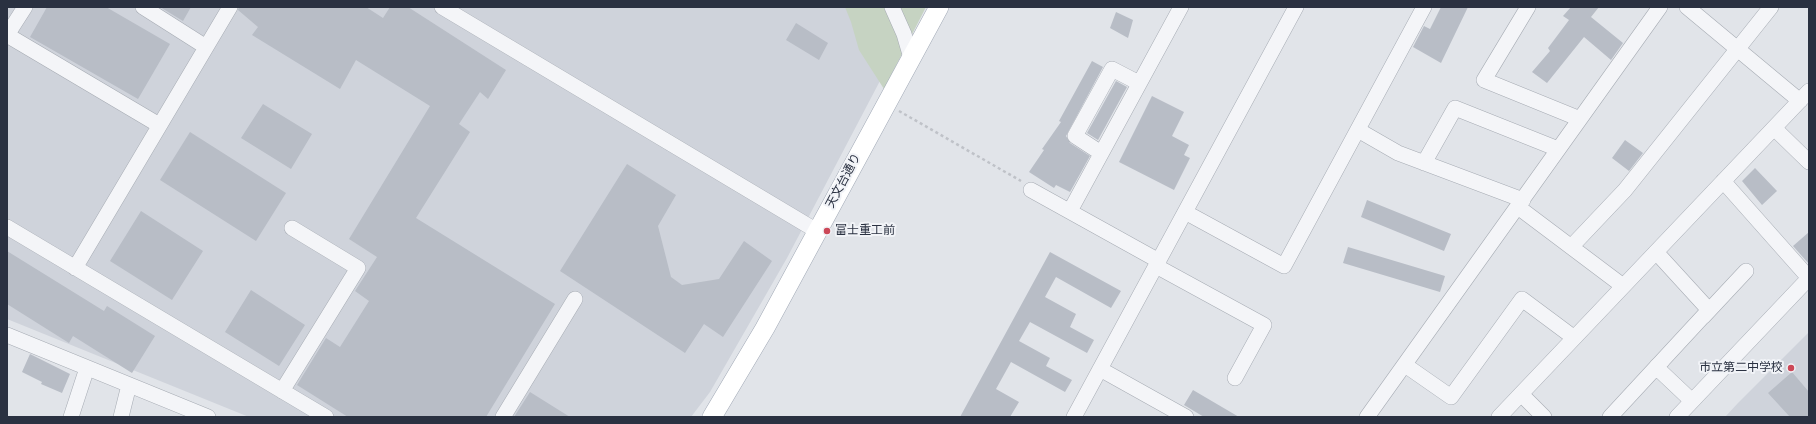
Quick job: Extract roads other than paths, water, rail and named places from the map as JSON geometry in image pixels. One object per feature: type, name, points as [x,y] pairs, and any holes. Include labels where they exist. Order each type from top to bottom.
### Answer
[{"type":"main road","name":"天文台通り","points":[[712,417],[752,352],[939,7]]},
{"type":"street","points":[[25,7],[7,35],[159,125]]},
{"type":"street","points":[[143,7],[206,47]]},
{"type":"street","points":[[75,268],[230,7]]},
{"type":"street","points":[[442,7],[817,231]]},
{"type":"street","points":[[892,7],[904,34],[911,58]]},
{"type":"street","points":[[1070,211],[1181,7]]},
{"type":"street","points":[[1074,417],[1296,7]]},
{"type":"street","points":[[1185,212],[1284,266],[1424,7]]},
{"type":"street","points":[[1528,7],[1484,80],[1580,119]]},
{"type":"street","points":[[1367,417],[1660,7]]},
{"type":"street","points":[[1499,417],[1804,96],[1736,49],[1687,7]]},
{"type":"street","points":[[1571,247],[1625,190],[1770,7]]},
{"type":"street","points":[[1101,153],[1075,136],[1104,82],[1112,69],[1139,83]]},
{"type":"street","points":[[1424,162],[1455,108],[1558,149]]},
{"type":"street","points":[[1774,128],[1809,162]]},
{"type":"street","points":[[1358,130],[1398,153],[1424,162],[1520,204],[1571,247],[1623,286]]},
{"type":"street","points":[[1677,417],[1809,278],[1723,181]]},
{"type":"street","points":[[1031,190],[1070,211],[1264,325],[1235,378]]},
{"type":"street","points":[[7,227],[326,417]]},
{"type":"street","points":[[282,391],[358,268],[292,228]]},
{"type":"street","points":[[1610,417],[1709,310],[1656,252]]},
{"type":"street","points":[[1656,367],[1746,271]]},
{"type":"street","points":[[503,417],[575,299]]},
{"type":"street","points":[[1405,365],[1451,397],[1522,299],[1574,337]]},
{"type":"street","points":[[7,335],[208,417]]},
{"type":"street","points":[[1656,367],[1692,401]]},
{"type":"street","points":[[71,417],[87,368]]},
{"type":"street","points":[[1100,369],[1168,413],[1186,417]]},
{"type":"street","points":[[121,417],[130,385]]},
{"type":"street","points":[[1521,394],[1544,417]]},
{"type":"place","name":"富士重工前","points":[[827,231]]},
{"type":"place","name":"市立第二中学校","points":[[1791,368]]}]
